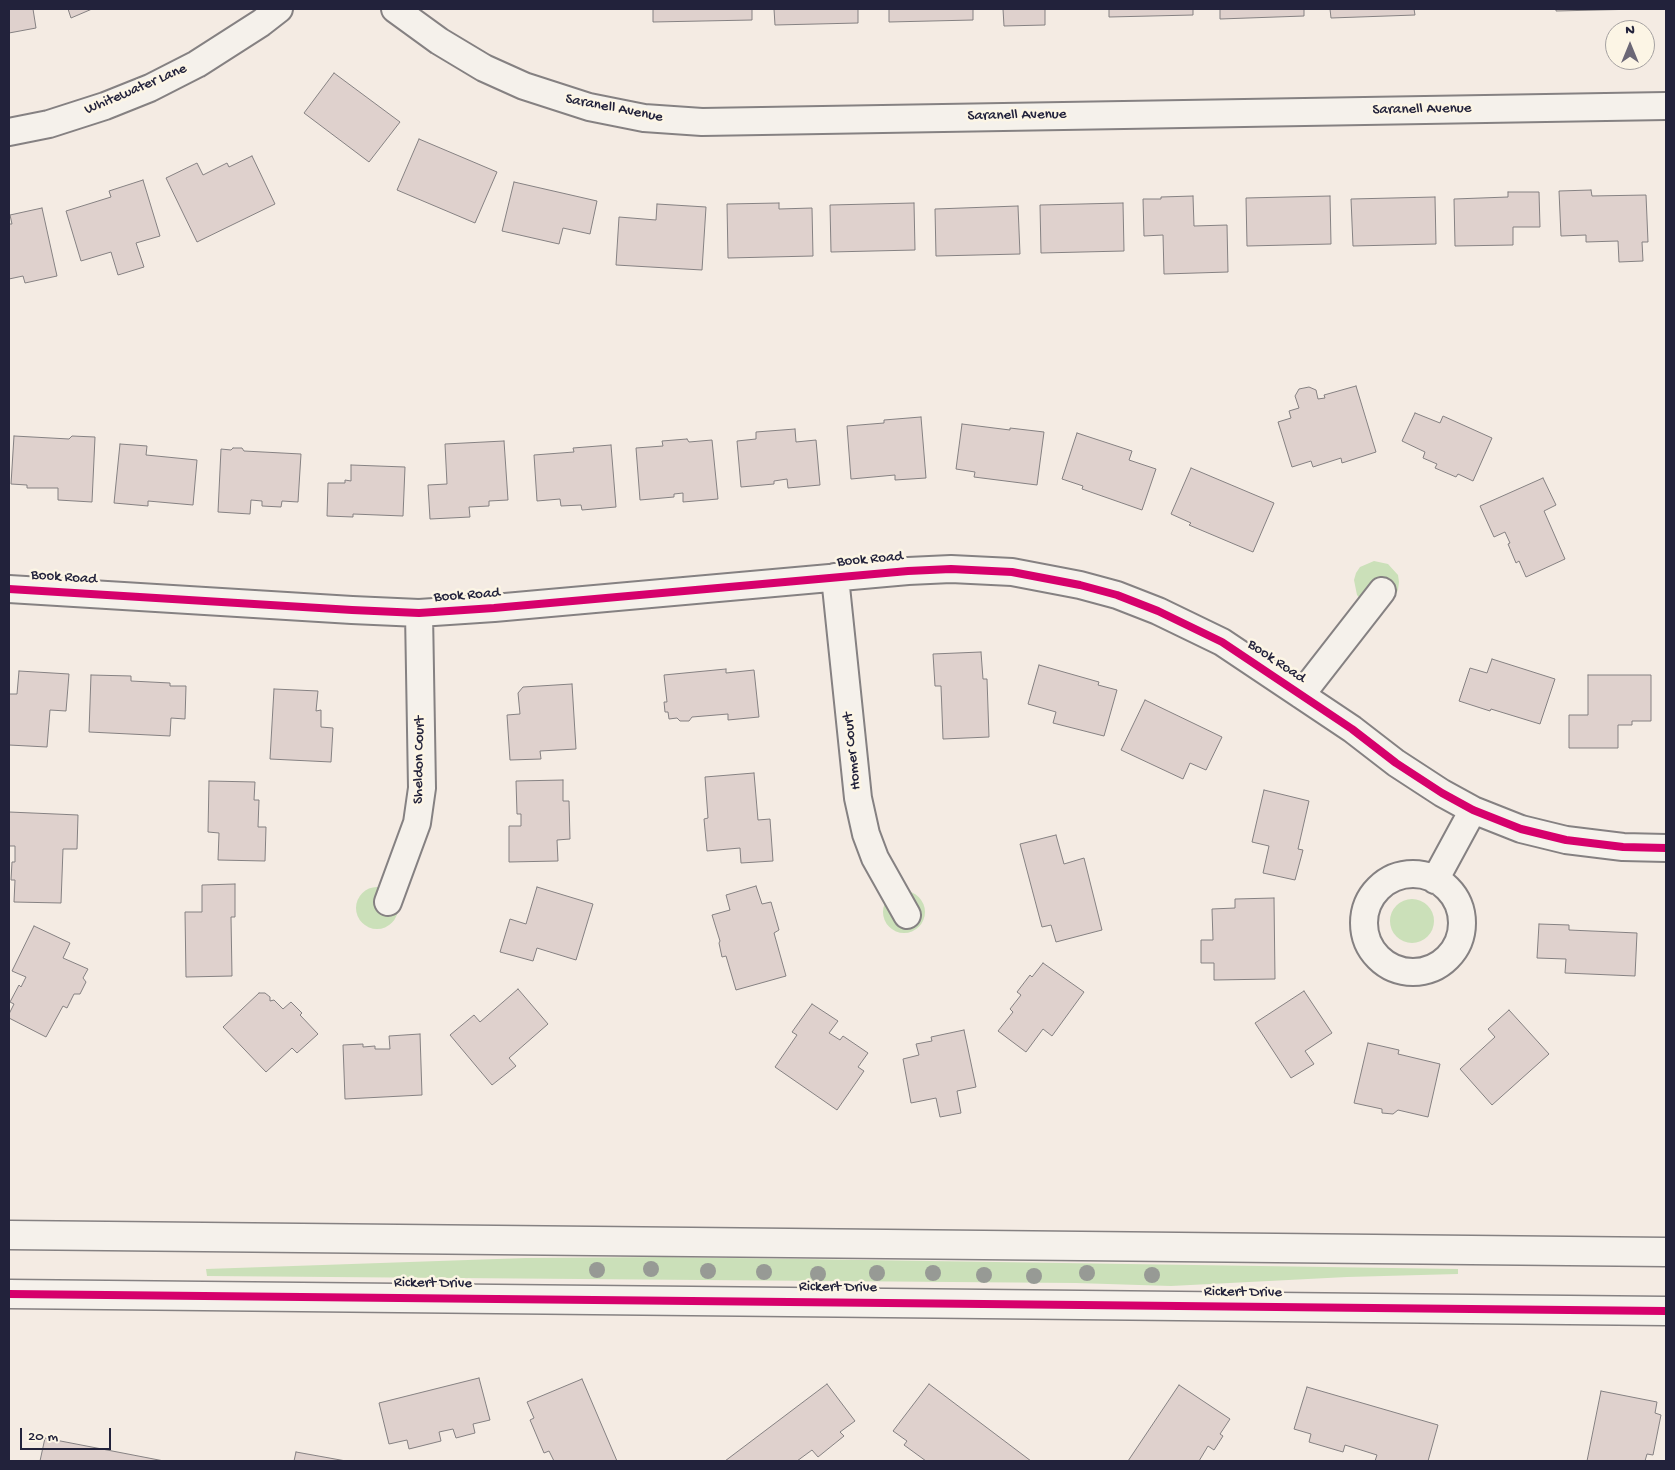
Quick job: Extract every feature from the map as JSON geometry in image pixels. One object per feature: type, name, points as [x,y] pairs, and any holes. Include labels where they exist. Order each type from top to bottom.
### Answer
[{"type":"street","name":"Whitewater Lane","points":[[9,132],[49,124],[105,106],[150,88],[197,64],[279,9]]},
{"type":"street","name":"Saranell Avenue","points":[[395,9],[439,41],[484,68],[524,86],[589,107],[654,118],[702,122],[1666,106]]},
{"type":"street","name":"Book Road","points":[[9,588],[419,613],[835,577],[951,569],[1012,572],[1080,585],[1117,595],[1158,611],[1222,642],[1352,729],[1396,763],[1442,793],[1473,810],[1521,829],[1566,840],[1623,848],[1666,848]]},
{"type":"street","name":"Homer Court","points":[[835,577],[858,798],[866,834],[875,858],[906,915]]},
{"type":"street","points":[[1301,695],[1382,591]]},
{"type":"street","name":"Sheldon Court","points":[[388,902],[417,823],[422,788],[419,613]]},
{"type":"street","points":[[1435,880],[1473,810]]},
{"type":"street","points":[[9,1235],[1666,1252]]},
{"type":"street","name":"Rickert Drive","points":[[9,1294],[1666,1311]]},
{"type":"green space","points":[[1374,561],[1388,564],[1398,575],[1398,590],[1389,602],[1361,600],[1357,595],[1354,580],[1356,573],[1360,567]]},
{"type":"green space","points":[[381,887],[389,890],[395,896],[398,908],[395,920],[389,926],[373,929],[365,926],[359,920],[356,904],[359,896],[365,890]]},
{"type":"green space","points":[[908,891],[916,894],[922,900],[925,912],[922,924],[916,930],[900,933],[892,930],[886,924],[883,908],[886,900],[892,894]]},
{"type":"green space","points":[[1412,899],[1424,903],[1430,909],[1434,921],[1430,933],[1424,939],[1412,943],[1400,939],[1394,933],[1390,921],[1394,909],[1400,903]]},
{"type":"green space","points":[[666,1257],[1458,1269],[1458,1274],[1347,1277],[1171,1286],[1076,1283],[207,1276],[206,1269],[526,1258]]},
{"type":"building","points":[[9,9],[33,9],[36,28],[9,33]]},
{"type":"building","points":[[68,9],[92,9],[71,18]]},
{"type":"building","points":[[653,9],[752,9],[752,20],[653,22]]},
{"type":"building","points":[[774,9],[858,9],[858,23],[775,25]]},
{"type":"building","points":[[889,9],[973,9],[973,20],[889,22]]},
{"type":"building","points":[[1003,9],[1045,9],[1045,25],[1004,26]]},
{"type":"building","points":[[1109,9],[1193,9],[1193,15],[1109,17]]},
{"type":"building","points":[[1220,9],[1304,9],[1304,16],[1220,19]]},
{"type":"building","points":[[1330,9],[1414,9],[1415,15],[1331,18]]},
{"type":"building","points":[[1556,9],[1640,9],[1556,11]]},
{"type":"building","points":[[334,73],[400,122],[369,162],[304,113]]},
{"type":"building","points":[[419,139],[497,172],[475,223],[397,190]]},
{"type":"building","points":[[252,156],[275,204],[197,242],[166,178],[197,163],[203,175],[227,163],[229,167]]},
{"type":"building","points":[[143,180],[160,236],[136,243],[144,267],[118,275],[111,252],[81,261],[66,211],[111,197],[109,191]]},
{"type":"building","points":[[514,182],[597,201],[590,234],[563,228],[559,244],[502,231]]},
{"type":"building","points":[[1591,190],[1592,196],[1646,195],[1648,242],[1642,242],[1643,261],[1619,262],[1618,241],[1586,242],[1586,235],[1561,236],[1559,191]]},
{"type":"building","points":[[1508,192],[1539,192],[1540,227],[1513,227],[1513,245],[1455,246],[1454,199],[1508,197]]},
{"type":"building","points":[[1193,196],[1194,226],[1227,225],[1228,272],[1164,274],[1163,235],[1144,236],[1143,199]]},
{"type":"building","points":[[1330,196],[1331,244],[1247,246],[1246,198]]},
{"type":"building","points":[[1435,197],[1436,244],[1353,246],[1351,199]]},
{"type":"building","points":[[779,203],[779,209],[812,208],[813,256],[728,258],[727,204]]},
{"type":"building","points":[[914,203],[915,250],[831,252],[830,205]]},
{"type":"building","points":[[1123,203],[1124,251],[1041,253],[1040,205]]},
{"type":"building","points":[[657,204],[706,207],[702,270],[616,265],[619,217],[656,220]]},
{"type":"building","points":[[1018,206],[1020,254],[936,256],[935,209]]},
{"type":"building","points":[[42,208],[57,276],[25,283],[23,276],[9,279],[9,224],[12,224],[10,215]]},
{"type":"building","points":[[1356,386],[1376,452],[1342,463],[1341,458],[1313,467],[1311,461],[1292,467],[1278,422],[1291,418],[1289,411],[1299,408],[1295,396],[1299,389],[1309,387],[1316,390],[1318,399],[1325,398],[1324,395]]},
{"type":"building","points":[[1415,413],[1440,423],[1443,416],[1492,438],[1473,481],[1458,474],[1456,477],[1435,468],[1437,464],[1423,458],[1425,452],[1402,441]]},
{"type":"building","points":[[921,417],[926,478],[895,480],[895,475],[851,479],[847,426]]},
{"type":"building","points":[[962,424],[1044,432],[1037,485],[974,477],[975,472],[956,469]]},
{"type":"building","points":[[795,429],[796,442],[816,440],[820,485],[788,488],[787,479],[774,481],[774,484],[741,487],[737,441],[756,439],[756,432]]},
{"type":"building","points":[[1077,433],[1132,451],[1129,460],[1156,469],[1142,510],[1082,489],[1083,486],[1062,479]]},
{"type":"building","points":[[14,436],[69,439],[72,436],[95,437],[92,502],[58,500],[58,488],[27,488],[27,485],[11,484]]},
{"type":"building","points":[[687,439],[689,442],[712,440],[718,499],[683,502],[683,493],[674,494],[674,497],[640,500],[636,448],[663,446],[662,441]]},
{"type":"building","points":[[504,441],[508,500],[489,501],[489,506],[469,507],[470,517],[430,519],[428,485],[447,484],[445,444]]},
{"type":"building","points":[[120,444],[147,446],[146,455],[197,460],[193,505],[148,501],[148,506],[114,503]]},
{"type":"building","points":[[611,445],[616,507],[582,510],[581,505],[561,506],[560,499],[537,501],[534,455],[574,452],[573,448]]},
{"type":"building","points":[[233,448],[242,448],[244,451],[301,454],[298,502],[282,501],[281,507],[262,506],[262,501],[251,500],[250,514],[218,512],[221,449],[231,450]]},
{"type":"building","points":[[351,465],[405,467],[403,516],[353,514],[353,517],[327,516],[328,483],[345,483],[345,480],[351,481]]},
{"type":"building","points":[[1191,468],[1274,503],[1253,552],[1189,525],[1191,523],[1171,514]]},
{"type":"building","points":[[1543,478],[1556,505],[1544,511],[1565,559],[1526,577],[1519,561],[1516,563],[1505,532],[1494,537],[1480,506]]},
{"type":"building","points":[[981,652],[983,679],[987,679],[989,737],[943,739],[941,686],[935,686],[933,654]]},
{"type":"building","points":[[1492,659],[1555,679],[1540,724],[1459,701],[1470,668],[1487,673]]},
{"type":"building","points":[[1039,665],[1099,682],[1098,685],[1117,690],[1104,736],[1053,723],[1056,712],[1028,704]]},
{"type":"building","points":[[726,669],[726,673],[754,670],[759,717],[728,720],[728,714],[692,717],[689,721],[680,721],[677,718],[669,719],[668,712],[665,712],[664,702],[667,702],[664,675]]},
{"type":"building","points":[[19,671],[69,674],[66,711],[50,710],[47,747],[9,745],[9,694],[17,694]]},
{"type":"building","points":[[91,675],[131,676],[131,681],[170,683],[170,686],[186,686],[185,719],[171,718],[170,736],[89,732]]},
{"type":"building","points":[[1588,675],[1651,675],[1651,721],[1632,721],[1632,725],[1618,725],[1618,748],[1569,748],[1569,715],[1588,715]]},
{"type":"building","points":[[572,684],[576,749],[540,751],[541,759],[510,760],[507,715],[520,714],[518,693],[523,687]]},
{"type":"building","points":[[274,689],[318,691],[316,711],[321,710],[321,727],[333,728],[331,762],[270,759]]},
{"type":"building","points":[[1145,700],[1222,737],[1206,770],[1190,763],[1183,779],[1121,750]]},
{"type":"building","points":[[754,773],[758,820],[770,819],[773,861],[741,863],[740,848],[707,851],[704,819],[708,818],[705,777]]},
{"type":"building","points":[[563,780],[563,801],[569,801],[570,839],[557,840],[558,861],[509,862],[509,826],[521,826],[521,814],[517,814],[516,781]]},
{"type":"building","points":[[209,781],[255,782],[254,800],[259,800],[258,827],[266,827],[265,861],[218,860],[219,833],[208,832]]},
{"type":"building","points":[[1264,790],[1309,801],[1298,849],[1303,850],[1295,880],[1263,873],[1269,846],[1252,842]]},
{"type":"building","points":[[9,812],[78,815],[77,849],[63,849],[61,903],[14,902],[15,880],[11,880],[12,862],[15,862],[15,846],[9,846]]},
{"type":"building","points":[[1056,835],[1064,864],[1084,858],[1102,930],[1056,942],[1051,925],[1042,927],[1020,844]]},
{"type":"building","points":[[235,884],[235,917],[231,917],[232,976],[186,977],[185,912],[202,912],[202,885]]},
{"type":"building","points":[[756,886],[762,904],[771,902],[779,930],[774,933],[786,976],[736,990],[726,956],[722,957],[720,941],[712,915],[730,910],[726,895]]},
{"type":"building","points":[[537,887],[593,904],[576,960],[537,948],[533,961],[500,952],[510,919],[526,924]]},
{"type":"building","points":[[1274,898],[1275,979],[1214,980],[1214,963],[1201,963],[1201,940],[1213,940],[1212,909],[1235,908],[1235,899]]},
{"type":"building","points":[[1539,924],[1569,925],[1569,930],[1637,933],[1635,976],[1565,973],[1566,959],[1537,958]]},
{"type":"building","points":[[34,926],[70,943],[63,958],[88,969],[83,978],[86,982],[80,994],[74,994],[67,1008],[63,1006],[46,1037],[9,1018],[14,1004],[10,1002],[19,985],[21,987],[26,977],[12,971]]},
{"type":"building","points":[[1043,963],[1084,992],[1052,1036],[1043,1029],[1026,1052],[998,1031],[1013,1012],[1010,1009],[1021,995],[1017,992],[1030,975],[1032,977]]},
{"type":"building","points":[[518,989],[548,1024],[509,1058],[516,1066],[492,1085],[450,1035],[474,1015],[480,1022]]},
{"type":"building","points":[[1304,991],[1332,1033],[1305,1051],[1314,1064],[1291,1078],[1255,1023]]},
{"type":"building","points":[[259,993],[265,993],[270,997],[270,1001],[274,1000],[283,1009],[291,1002],[302,1013],[300,1015],[318,1034],[297,1053],[292,1048],[266,1072],[223,1027]]},
{"type":"building","points":[[812,1004],[838,1021],[829,1033],[840,1040],[843,1036],[868,1053],[858,1067],[864,1071],[837,1110],[775,1067],[797,1035],[792,1032]]},
{"type":"building","points":[[1509,1010],[1549,1054],[1492,1105],[1460,1069],[1495,1037],[1488,1029]]},
{"type":"building","points":[[964,1030],[976,1087],[957,1091],[961,1113],[940,1117],[936,1098],[911,1103],[903,1059],[919,1055],[916,1044],[932,1041],[931,1037]]},
{"type":"building","points":[[420,1034],[422,1095],[345,1099],[343,1045],[363,1044],[363,1047],[375,1046],[375,1049],[390,1049],[389,1036]]},
{"type":"building","points":[[1368,1043],[1399,1050],[1398,1054],[1440,1064],[1428,1117],[1398,1110],[1393,1114],[1382,1113],[1382,1109],[1354,1103]]},
{"type":"building","points":[[479,1378],[490,1420],[473,1424],[475,1433],[456,1438],[453,1429],[439,1432],[441,1441],[409,1449],[407,1440],[389,1444],[379,1403]]},
{"type":"building","points":[[582,1379],[617,1461],[554,1461],[549,1451],[544,1453],[530,1420],[534,1418],[527,1402]]},
{"type":"building","points":[[827,1384],[855,1421],[840,1432],[844,1436],[818,1457],[812,1450],[797,1461],[725,1461]]},
{"type":"building","points":[[929,1384],[1031,1461],[926,1461],[904,1445],[907,1441],[893,1431]]},
{"type":"building","points":[[1179,1385],[1230,1419],[1220,1434],[1223,1436],[1214,1450],[1208,1446],[1199,1461],[1128,1461]]},
{"type":"building","points":[[1307,1387],[1438,1425],[1428,1461],[1375,1461],[1377,1455],[1345,1445],[1343,1452],[1309,1442],[1311,1434],[1294,1429]]},
{"type":"building","points":[[1601,1391],[1657,1402],[1655,1413],[1661,1415],[1653,1455],[1647,1454],[1645,1461],[1587,1461]]},
{"type":"building","points":[[45,1438],[164,1461],[40,1461]]},
{"type":"building","points":[[296,1452],[346,1461],[294,1461]]},
{"type":"cycle path","points":[[9,589],[419,613],[908,571],[951,569],[1012,572],[1080,585],[1117,595],[1158,611],[1222,642],[1352,729],[1396,763],[1442,793],[1473,810],[1521,829],[1566,840],[1623,847],[1666,848]]},
{"type":"cycle path","points":[[9,1294],[1666,1311]]}]
